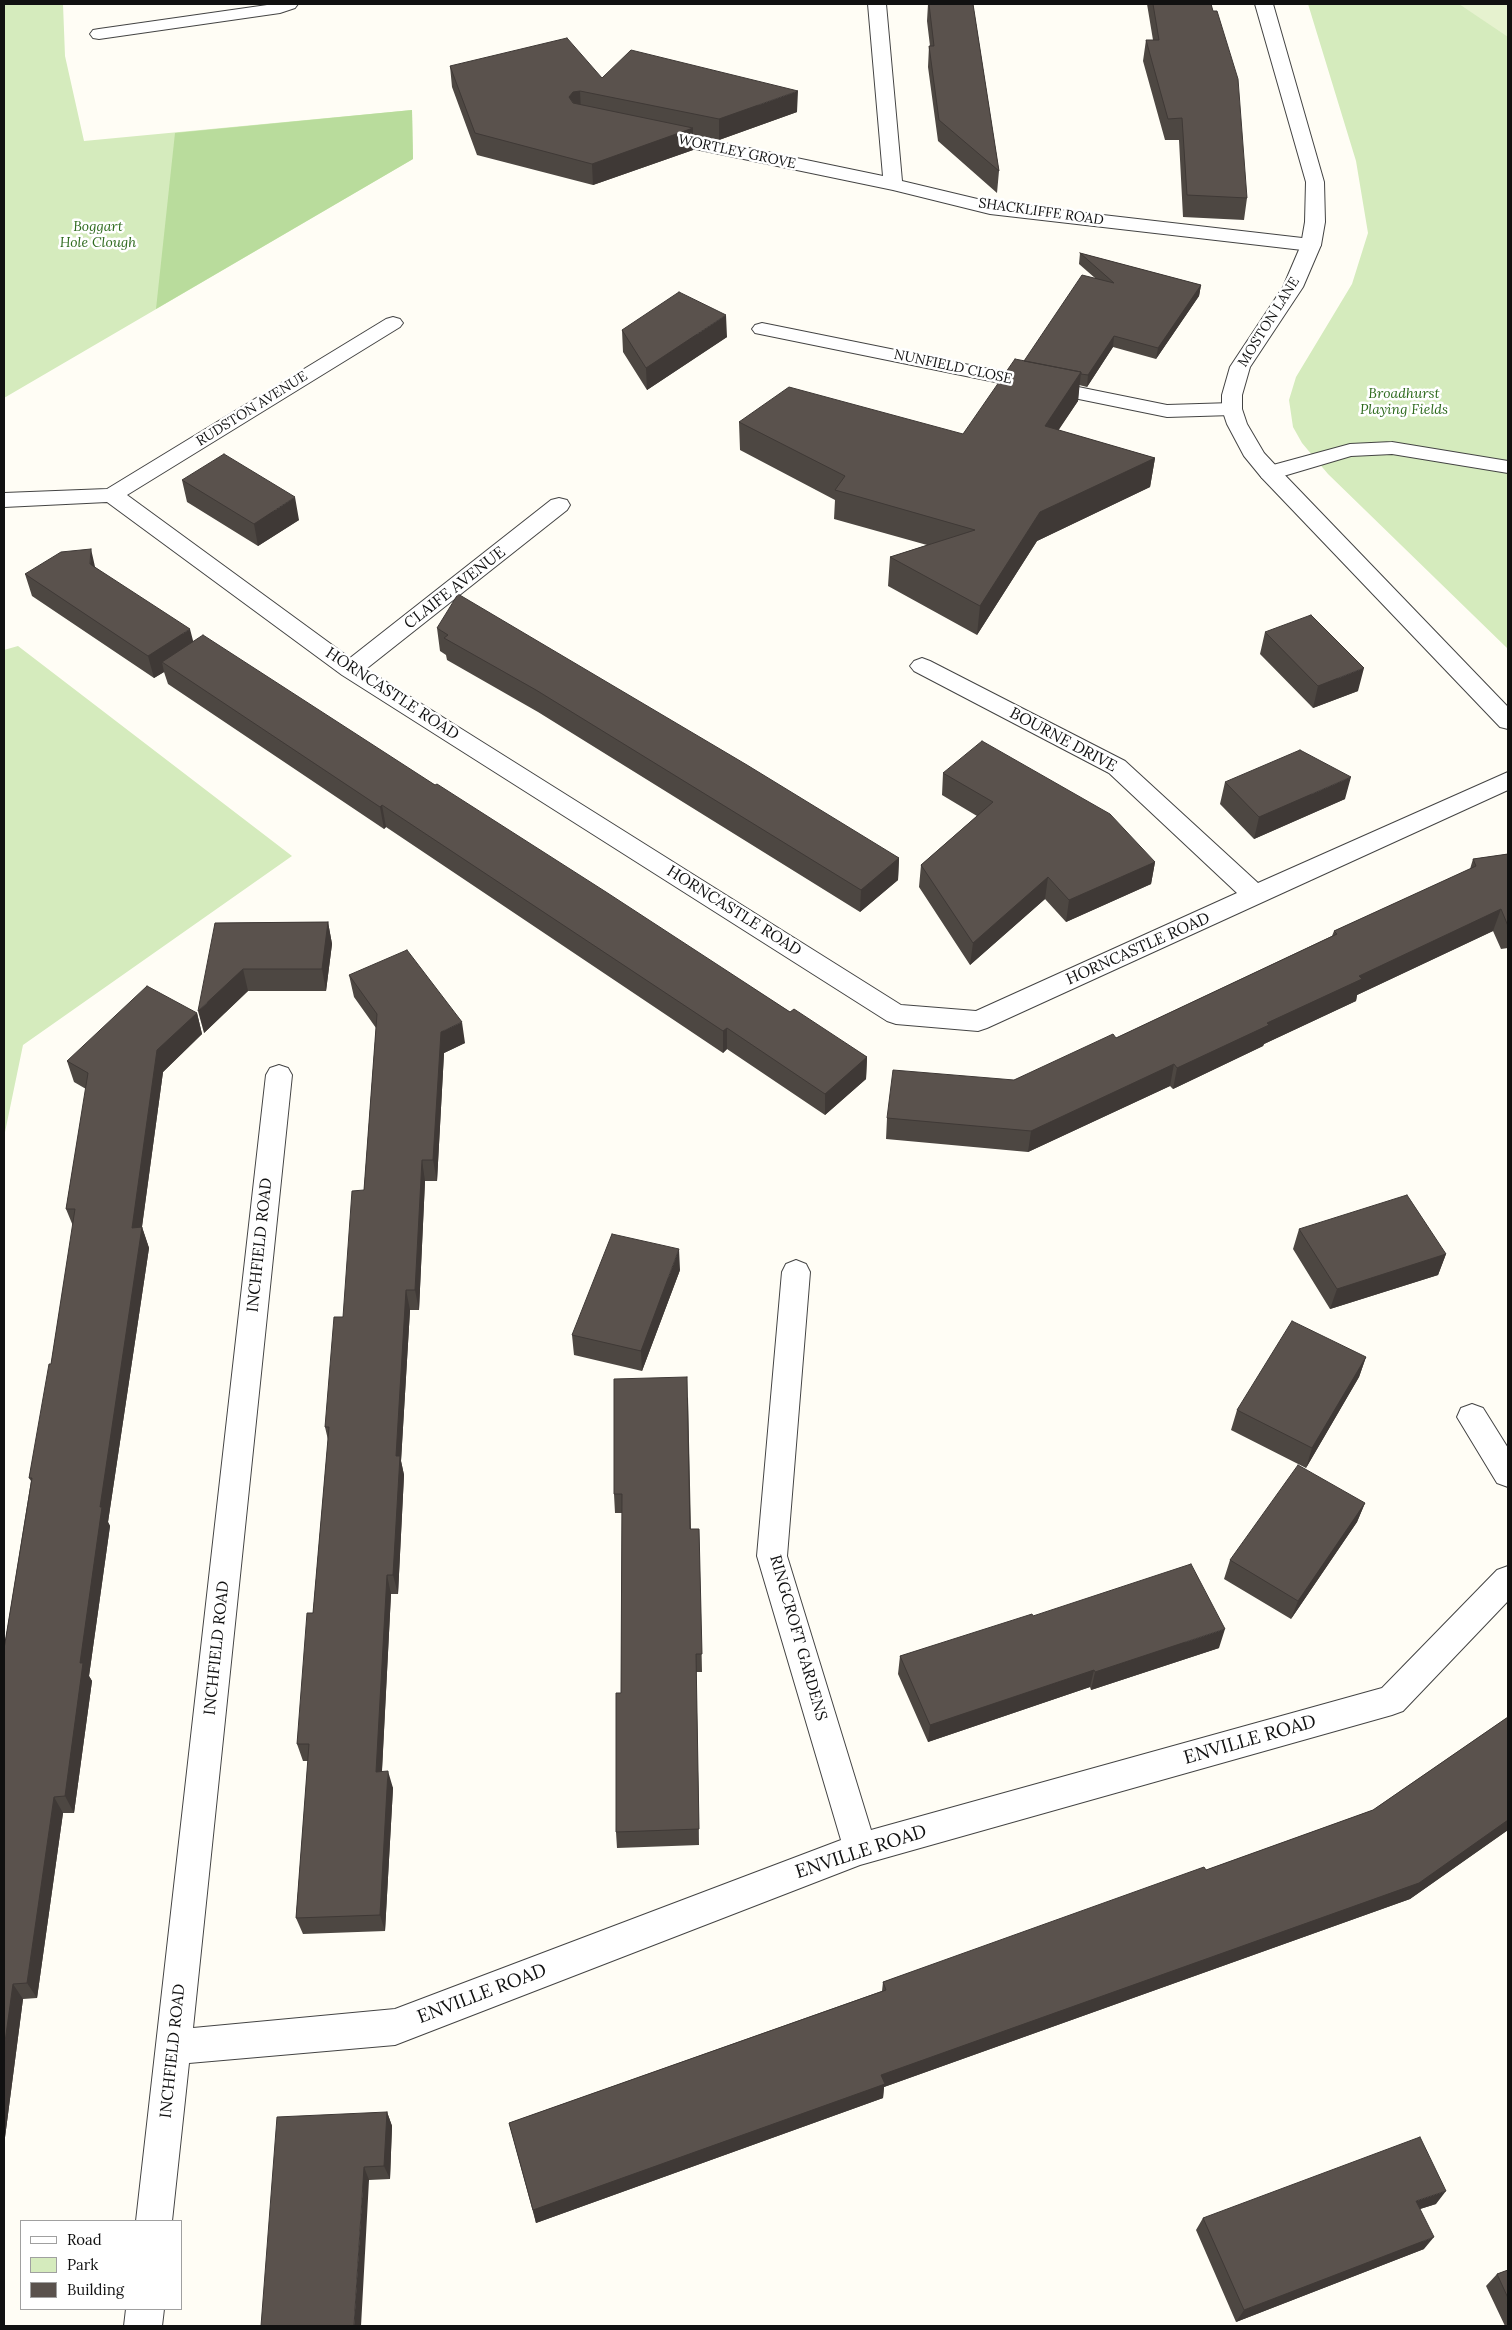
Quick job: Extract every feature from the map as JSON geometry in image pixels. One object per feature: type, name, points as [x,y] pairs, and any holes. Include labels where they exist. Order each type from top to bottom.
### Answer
[{"type":"street","points":[[99,34],[280,8],[289,4]]},
{"type":"street","points":[[877,4],[893,184]]},
{"type":"street","name":"MOSTON LANE","points":[[1264,4],[1315,182],[1315,222],[1311,245],[1294,287],[1240,367],[1232,395],[1232,410],[1245,440],[1270,473],[1508,721]]},
{"type":"street","name":"WORTLEY GROVE","points":[[639,131],[893,184]]},
{"type":"street","name":"SHACKLIFFE ROAD","points":[[893,184],[990,208],[1311,245]]},
{"type":"street","name":"RUDSTON AVENUE","points":[[112,495],[393,323]]},
{"type":"street","name":"NUNFIELD CLOSE","points":[[762,329],[1166,411],[1232,410]]},
{"type":"street","points":[[1270,473],[1350,450],[1392,448],[1508,468]]},
{"type":"street","points":[[4,500],[112,495]]},
{"type":"street","name":"HORNCASTLE ROAD","points":[[112,495],[350,670],[896,1014],[978,1021],[1508,780]]},
{"type":"street","name":"CLAIFE AVENUE","points":[[350,670],[559,505]]},
{"type":"street","name":"BOURNE DRIVE","points":[[922,666],[1117,767],[1256,896]]},
{"type":"street","name":"INCHFIELD ROAD","points":[[154,2220],[279,1075]]},
{"type":"street","name":"RINGCROFT GARDENS","points":[[796,1272],[772,1556],[860,1849]]},
{"type":"street","points":[[1472,1417],[1508,1474]]},
{"type":"street","name":"ENVILLE ROAD","points":[[174,2047],[395,2027],[860,1849],[1392,1700],[1508,1580]]},
{"type":"street","points":[[143,2326],[145,2310]]},
{"type":"green space","name":"Boggart Hole Clough","points":[[4,4],[63,4],[65,56],[84,141],[412,110],[413,159],[4,398]]},
{"type":"green space","name":"Broadhurst Playing Fields","points":[[1308,4],[1508,4],[1508,649],[1328,474],[1302,443],[1293,427],[1289,400],[1296,377],[1352,284],[1368,233],[1356,161]]},
{"type":"green space","points":[[1459,4],[1508,4],[1508,37]]},
{"type":"green space","points":[[412,110],[413,159],[156,309],[175,133]]},
{"type":"green space","points":[[18,646],[292,856],[23,1045],[4,1137],[4,650]]},
{"type":"building","points":[[929,4],[973,4],[999,171],[939,120],[929,46],[934,46]]},
{"type":"building","points":[[1153,4],[1211,4],[1213,11],[1217,11],[1238,79],[1247,198],[1187,195],[1182,118],[1168,119],[1146,40],[1159,40]]},
{"type":"building","points":[[567,38],[602,78],[631,50],[798,91],[719,119],[580,91],[573,92],[569,97],[573,103],[693,128],[592,164],[475,133],[450,66]]},
{"type":"building","points":[[1080,253],[1201,285],[1158,348],[1114,336],[1088,375],[1024,361],[1082,275],[1114,283]]},
{"type":"building","points":[[679,292],[726,315],[646,368],[622,330]]},
{"type":"building","points":[[1015,359],[1081,372],[1045,426],[1155,458],[1040,512],[980,606],[890,557],[975,530],[835,490],[845,476],[739,422],[789,387],[963,434]]},
{"type":"building","points":[[224,454],[295,497],[254,524],[182,480]]},
{"type":"building","points":[[91,549],[90,564],[190,629],[148,656],[25,574],[61,552]]},
{"type":"building","points":[[458,594],[747,765],[899,858],[861,890],[536,690],[444,638],[448,635],[437,628]]},
{"type":"building","points":[[1311,615],[1364,668],[1318,686],[1265,632]]},
{"type":"building","points":[[203,635],[435,785],[437,784],[606,892],[790,1012],[794,1009],[867,1057],[825,1094],[727,1028],[723,1031],[162,662]]},
{"type":"building","points":[[982,741],[1110,814],[1155,862],[1069,900],[1048,877],[973,943],[921,865],[993,802],[943,773]]},
{"type":"building","points":[[1300,750],[1351,777],[1259,817],[1225,782]]},
{"type":"building","points":[[1508,854],[1508,926],[1501,909],[1359,976],[1362,979],[1267,1023],[1269,1025],[1177,1068],[1174,1064],[1031,1131],[887,1118],[893,1070],[1014,1080],[1113,1034],[1116,1038],[1337,934],[1334,931],[1476,866],[1473,859]]},
{"type":"building","points":[[328,922],[322,969],[243,969],[198,1011],[215,923]]},
{"type":"building","points":[[407,950],[462,1022],[441,1032],[433,1160],[422,1160],[415,1290],[406,1290],[396,1456],[400,1456],[393,1575],[387,1575],[376,1772],[388,1771],[380,1915],[296,1918],[309,1744],[297,1744],[307,1613],[313,1613],[329,1427],[325,1427],[334,1317],[343,1317],[352,1191],[364,1190],[377,1014],[349,975]]},
{"type":"building","points":[[147,986],[197,1013],[157,1050],[132,1228],[142,1227],[100,1507],[102,1507],[80,1663],[83,1663],[65,1796],[54,1797],[27,1983],[13,1984],[4,2049],[4,1649],[32,1478],[29,1478],[49,1364],[51,1364],[75,1209],[66,1209],[88,1073],[67,1061]]},
{"type":"building","points":[[1407,1195],[1446,1254],[1337,1289],[1299,1229]]},
{"type":"building","points":[[612,1234],[679,1249],[641,1351],[572,1335]]},
{"type":"building","points":[[1292,1321],[1366,1357],[1312,1448],[1237,1410]]},
{"type":"building","points":[[687,1377],[690,1529],[699,1529],[702,1654],[696,1654],[699,1829],[616,1832],[616,1693],[621,1693],[622,1494],[614,1494],[614,1379]]},
{"type":"building","points":[[1298,1465],[1365,1503],[1298,1601],[1230,1560]]},
{"type":"building","points":[[1191,1564],[1225,1629],[1095,1672],[1094,1670],[930,1725],[900,1656],[1032,1614],[1033,1616]]},
{"type":"building","points":[[1508,1717],[1508,1820],[1419,1883],[881,2075],[885,2084],[533,2210],[509,2123],[886,1990],[883,1982],[1204,1867],[1206,1870],[1373,1810]]},
{"type":"building","points":[[387,2112],[384,2166],[364,2167],[354,2326],[261,2326],[277,2117]]},
{"type":"building","points":[[1420,2137],[1446,2191],[1416,2201],[1434,2237],[1244,2310],[1203,2218]]},
{"type":"building","points":[[1508,2270],[1508,2298],[1497,2274]]}]
